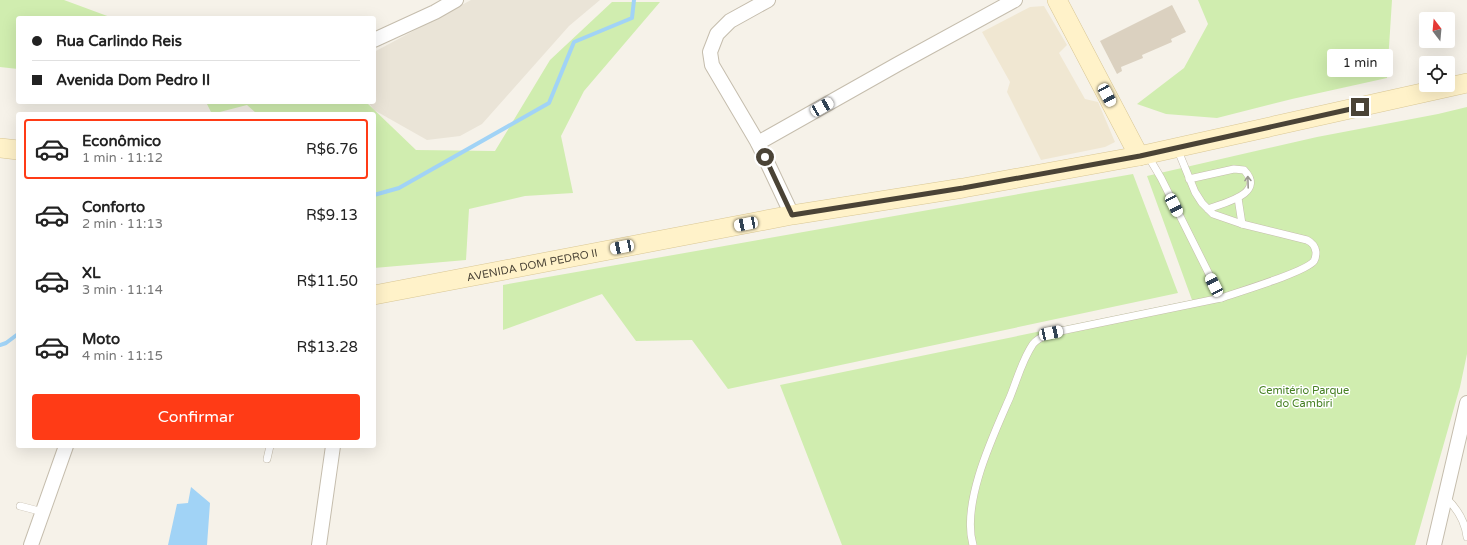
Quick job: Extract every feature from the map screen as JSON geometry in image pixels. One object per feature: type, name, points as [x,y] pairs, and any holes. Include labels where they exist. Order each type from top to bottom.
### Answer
[{"type":"street","points":[[376,39],[456,0]]},
{"type":"street","points":[[768,0],[730,21],[717,34],[710,52],[712,65],[758,143],[792,215]]},
{"type":"street","points":[[758,143],[1015,0]]},
{"type":"street","points":[[1057,0],[1129,136],[1143,155]]},
{"type":"street","name":"AVENIDA DOM PEDRO II","points":[[376,294],[792,215],[963,188],[1143,155],[1467,83]]},
{"type":"street","points":[[1119,159],[1127,147],[1129,136]]},
{"type":"street","points":[[0,148],[16,150]]},
{"type":"street","points":[[1434,545],[1467,403]]},
{"type":"street","points":[[31,545],[65,448]]},
{"type":"street","points":[[319,545],[333,448]]},
{"type":"lane","points":[[973,545],[970,518],[977,484],[989,447],[1026,358],[1033,344],[1039,338],[1051,333],[1221,298],[1296,272],[1314,261],[1316,256],[1314,245],[1311,242],[1242,224],[1213,214],[1195,192],[1177,147]]},
{"type":"lane","points":[[1143,155],[1160,178],[1221,298]]},
{"type":"lane","points":[[1189,179],[1234,169],[1244,170],[1249,177],[1249,189],[1245,193],[1238,198],[1208,209]]},
{"type":"lane","points":[[1238,198],[1242,224]]},
{"type":"lane","points":[[267,459],[270,448]]},
{"type":"lane","points":[[1445,497],[1456,507],[1460,514],[1467,537]]},
{"type":"lane","points":[[20,506],[43,512]]},
{"type":"shaded area","points":[[471,0],[600,0],[569,26],[482,124],[460,136],[427,140],[374,110],[370,104],[376,104],[376,51]]},
{"type":"shaded area","points":[[1044,6],[1067,45],[1059,53],[1085,99],[1098,102],[1115,142],[1105,147],[1041,160],[1007,92],[1010,82],[982,32],[1030,7]]},
{"type":"green space","points":[[0,0],[64,0],[107,16],[16,16],[16,69],[0,67]]},
{"type":"green space","points":[[1198,0],[1392,0],[1387,78],[1292,99],[1217,118],[1166,114],[1137,104],[1184,68],[1208,24]]},
{"type":"green space","points":[[612,2],[660,2],[584,91],[561,136],[573,193],[525,196],[469,209],[466,260],[376,268],[376,112],[255,112],[247,105],[220,112],[211,112],[207,104],[368,104],[416,150],[495,151],[550,60]]},
{"type":"green space","name":"Cemitério Parque do Cambiri","points":[[1467,107],[1467,354],[1460,387],[1415,545],[842,545],[780,385],[1192,300],[1147,176],[1317,137]]},
{"type":"green space","points":[[1133,174],[1178,293],[728,389],[692,340],[636,341],[602,294],[503,330],[503,285]]},
{"type":"water","points":[[191,487],[210,503],[207,545],[168,545],[177,504],[188,503]]},
{"type":"building","points":[[1172,5],[1186,32],[1171,39],[1172,42],[1142,55],[1143,58],[1121,67],[1122,71],[1117,74],[1100,41]]},
{"type":"waterway","points":[[376,194],[399,188],[549,103],[574,42],[632,18],[634,0]]},
{"type":"waterway","points":[[0,345],[6,343],[16,336]]},
{"type":"route","points":[[765,157],[792,215],[963,188],[1140,156],[1360,107]]}]
